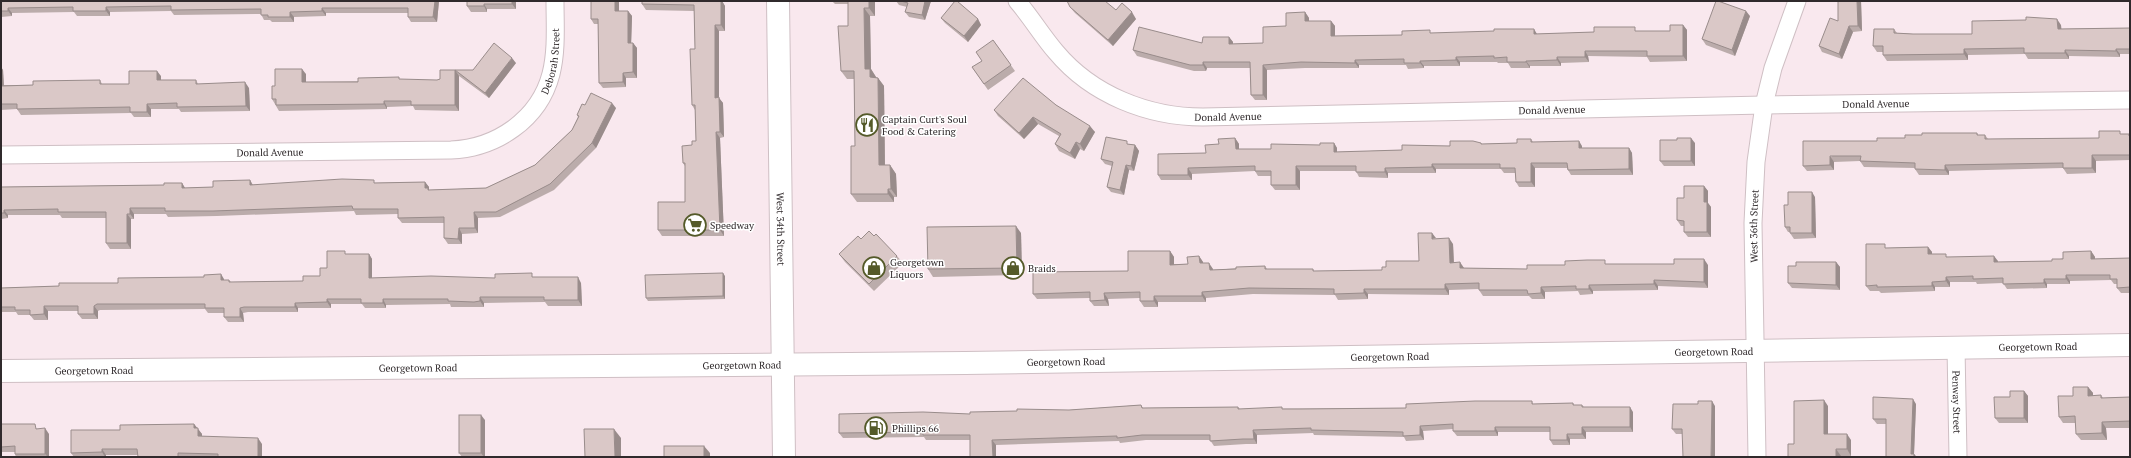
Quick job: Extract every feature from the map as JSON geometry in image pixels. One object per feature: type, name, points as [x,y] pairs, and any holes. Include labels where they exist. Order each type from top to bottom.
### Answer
[{"type":"main road","name":"West 34th Street","points":[[778,1],[784,457]]},
{"type":"main road","name":"Georgetown Road","points":[[1,371],[782,365],[2130,344]]},
{"type":"street","name":"Deborah Street","points":[[528,115],[545,89],[551,74],[555,52],[555,1]]},
{"type":"street","name":"Donald Avenue","points":[[1017,1],[1056,53],[1093,85],[1134,105],[1177,116],[1211,117],[1764,105],[2130,100]]},
{"type":"street","name":"West 36th Street","points":[[1757,457],[1754,189],[1764,105],[1779,49],[1797,1]]},
{"type":"street","name":"Donald Avenue","points":[[1,154],[459,150],[481,146],[501,137],[516,127],[528,115]]},
{"type":"street","name":"Penway Street","points":[[1956,347],[1958,457]]},
{"type":"building","points":[[1,1],[435,1],[433,17],[408,17],[408,8],[322,8],[322,11],[290,12],[290,17],[268,17],[268,15],[261,15],[261,9],[171,10],[171,6],[106,7],[106,11],[73,11],[73,7],[8,8],[8,11],[1,11]]},
{"type":"building","points":[[467,1],[512,1],[512,4],[484,4],[484,6],[467,6]]},
{"type":"building","points":[[591,1],[615,1],[615,11],[628,11],[628,43],[633,43],[633,72],[623,73],[623,82],[599,83],[598,19],[591,19]]},
{"type":"building","points":[[642,1],[721,1],[721,25],[715,25],[715,98],[719,97],[720,132],[716,132],[720,230],[658,230],[658,202],[685,202],[685,163],[683,163],[682,146],[692,145],[692,141],[696,141],[695,105],[692,105],[690,49],[695,49],[694,5],[642,4]]},
{"type":"building","points":[[848,1],[869,1],[869,8],[864,8],[865,69],[870,69],[870,77],[878,78],[879,165],[890,165],[891,189],[888,189],[888,194],[851,194],[851,146],[855,146],[854,71],[841,71],[838,26],[848,26]]},
{"type":"building","points":[[901,1],[925,1],[922,15],[905,12],[908,3]]},
{"type":"building","points":[[955,1],[957,1],[978,19],[964,36],[941,18]]},
{"type":"building","points":[[1067,1],[1105,1],[1116,10],[1122,3],[1132,12],[1108,40],[1070,7]]},
{"type":"building","points":[[1716,1],[1746,11],[1732,50],[1702,39]]},
{"type":"building","points":[[1838,1],[1857,1],[1858,26],[1849,26],[1839,54],[1819,46],[1830,18],[1838,21]]},
{"type":"building","points":[[1305,12],[1305,21],[1331,21],[1331,36],[1402,35],[1402,31],[1430,30],[1430,33],[1494,31],[1494,29],[1534,29],[1534,34],[1594,32],[1594,27],[1635,27],[1635,31],[1670,31],[1670,25],[1683,25],[1683,56],[1647,56],[1647,51],[1585,51],[1585,57],[1557,57],[1557,60],[1526,62],[1507,62],[1507,57],[1494,58],[1494,56],[1456,57],[1456,60],[1420,61],[1420,63],[1404,63],[1404,59],[1355,60],[1355,63],[1301,62],[1263,65],[1263,95],[1251,95],[1250,62],[1203,62],[1203,65],[1190,65],[1133,50],[1139,27],[1202,43],[1203,37],[1229,37],[1229,44],[1263,43],[1263,27],[1286,26],[1286,13]]},
{"type":"building","points":[[2026,17],[2057,19],[2058,29],[2130,28],[2130,49],[2116,49],[2116,51],[2065,50],[2065,53],[2024,53],[2024,48],[1964,49],[1964,54],[1883,55],[1883,46],[1873,46],[1874,29],[1894,29],[1894,33],[1913,34],[1972,34],[1972,21],[2026,20]]},
{"type":"building","points":[[993,40],[1011,65],[984,84],[972,67],[982,61],[976,52]]},
{"type":"building","points":[[494,43],[512,58],[485,93],[455,70],[473,70]]},
{"type":"building","points":[[275,69],[302,69],[302,82],[358,82],[358,78],[399,77],[399,79],[437,80],[440,79],[440,70],[455,70],[455,105],[411,105],[411,101],[384,101],[384,104],[276,105],[276,99],[272,99],[272,86],[275,86]]},
{"type":"building","points":[[129,71],[157,71],[157,80],[196,80],[196,84],[245,82],[246,106],[177,107],[177,103],[147,104],[147,112],[130,112],[130,107],[17,109],[17,104],[1,104],[1,86],[33,85],[33,81],[100,80],[100,84],[129,84]]},
{"type":"building","points":[[1023,78],[1056,105],[1090,126],[1080,144],[1076,142],[1070,153],[1055,144],[1061,134],[1033,117],[1019,133],[994,110]]},
{"type":"building","points":[[591,93],[612,103],[592,143],[550,184],[496,212],[474,212],[475,228],[459,228],[458,239],[444,238],[444,217],[398,218],[398,209],[353,209],[352,206],[213,211],[165,211],[165,208],[130,208],[130,214],[127,214],[127,243],[106,243],[106,212],[58,212],[58,209],[4,210],[4,213],[1,213],[1,187],[164,185],[164,183],[182,183],[182,188],[213,187],[213,181],[250,180],[250,185],[342,179],[374,180],[374,183],[425,182],[425,188],[428,188],[428,190],[486,188],[535,165],[572,130],[579,116],[577,115],[582,104],[585,105]]},
{"type":"building","points":[[2099,131],[2120,131],[2120,134],[2129,134],[2130,155],[2092,155],[2092,168],[2063,168],[2063,163],[1945,165],[1945,170],[1915,169],[1915,163],[1860,161],[1861,156],[1830,156],[1830,165],[1803,166],[1803,141],[1877,141],[1877,138],[1905,138],[1905,135],[1922,135],[1922,133],[1977,133],[1977,135],[1985,135],[1985,139],[2099,138]]},
{"type":"building","points":[[1106,137],[1127,141],[1127,144],[1135,145],[1131,166],[1126,165],[1120,190],[1107,187],[1113,162],[1101,159]]},
{"type":"building","points":[[1235,138],[1236,149],[1271,149],[1271,144],[1320,145],[1320,143],[1334,143],[1334,152],[1402,150],[1402,145],[1450,146],[1450,141],[1473,141],[1481,144],[1517,143],[1517,139],[1531,139],[1531,142],[1579,141],[1579,148],[1629,148],[1629,169],[1568,170],[1567,163],[1531,163],[1531,182],[1516,182],[1515,168],[1500,168],[1500,164],[1432,164],[1432,167],[1385,168],[1385,172],[1356,172],[1356,166],[1296,166],[1296,185],[1271,185],[1271,171],[1255,171],[1255,166],[1188,168],[1188,175],[1158,175],[1158,154],[1206,153],[1205,145],[1219,144],[1218,139]]},
{"type":"building","points":[[1677,138],[1691,138],[1691,161],[1660,161],[1660,140],[1677,140]]},
{"type":"building","points":[[1684,186],[1704,186],[1704,202],[1707,202],[1707,232],[1684,232],[1684,221],[1677,220],[1677,198],[1684,198]]},
{"type":"building","points":[[1788,192],[1812,192],[1812,233],[1790,233],[1790,227],[1785,227],[1784,205],[1788,205]]},
{"type":"building","points":[[1016,226],[1017,268],[928,269],[927,227]]},
{"type":"building","name":"Georgetown Liquors","points":[[869,231],[874,236],[876,234],[897,256],[869,284],[839,254],[858,236],[861,239]]},
{"type":"building","points":[[1418,233],[1432,233],[1432,239],[1449,238],[1450,263],[1460,262],[1460,268],[1527,269],[1527,265],[1565,265],[1565,261],[1587,260],[1605,260],[1605,264],[1674,264],[1674,259],[1704,259],[1704,282],[1654,280],[1654,284],[1589,285],[1589,289],[1576,289],[1576,286],[1541,287],[1541,293],[1528,294],[1527,290],[1479,290],[1479,283],[1445,284],[1445,289],[1364,289],[1364,293],[1334,294],[1334,289],[1249,288],[1202,292],[1202,296],[1154,296],[1154,301],[1140,301],[1140,292],[1104,293],[1105,300],[1090,301],[1090,292],[1033,294],[1033,272],[1128,271],[1128,251],[1170,251],[1170,265],[1188,264],[1187,257],[1199,256],[1200,263],[1209,263],[1210,270],[1265,266],[1265,269],[1313,269],[1313,271],[1382,270],[1382,267],[1386,267],[1386,261],[1419,261]]},
{"type":"building","points":[[1866,244],[1885,244],[1885,248],[1928,247],[1928,254],[1946,254],[1946,257],[1994,256],[1994,262],[2052,261],[2052,259],[2063,259],[2063,252],[2091,251],[2091,259],[2130,258],[2130,287],[2117,288],[2117,279],[2110,279],[2110,275],[2066,275],[2066,279],[2044,279],[2044,283],[2003,284],[2003,278],[1973,279],[1973,276],[1946,277],[1946,281],[1932,282],[1932,286],[1866,286]]},
{"type":"building","points":[[327,251],[345,251],[345,254],[369,254],[369,278],[431,276],[495,278],[495,274],[532,273],[532,277],[578,277],[578,300],[544,300],[544,297],[480,297],[480,301],[474,302],[448,301],[448,299],[383,299],[383,303],[361,303],[361,299],[327,299],[327,302],[295,303],[295,307],[244,307],[240,308],[240,317],[224,317],[224,308],[205,308],[205,304],[97,304],[94,306],[94,314],[78,314],[78,306],[44,306],[44,314],[30,315],[30,310],[15,310],[15,307],[1,307],[1,288],[59,286],[59,283],[118,283],[118,278],[204,277],[204,275],[221,274],[221,280],[229,280],[229,282],[303,281],[303,276],[320,276],[320,268],[327,268]]},
{"type":"building","points":[[1796,262],[1836,262],[1836,285],[1788,283],[1788,266],[1796,266]]},
{"type":"building","points":[[723,273],[723,296],[646,298],[645,275]]},
{"type":"building","points":[[2073,387],[2088,387],[2088,396],[2101,395],[2101,398],[2130,397],[2130,421],[2102,422],[2102,433],[2076,434],[2075,416],[2059,417],[2058,396],[2073,396]]},
{"type":"building","points":[[2010,391],[2024,391],[2024,418],[1995,418],[1994,397],[2010,397]]},
{"type":"building","points":[[1873,397],[1913,399],[1911,454],[1914,454],[1914,457],[1886,457],[1886,419],[1873,419]]},
{"type":"building","points":[[1824,400],[1824,434],[1847,434],[1847,449],[1836,449],[1836,457],[1788,457],[1788,444],[1794,444],[1794,401]]},
{"type":"building","points":[[1475,401],[1532,401],[1532,404],[1573,403],[1573,405],[1582,405],[1582,407],[1630,407],[1630,427],[1582,427],[1582,434],[1567,434],[1567,440],[1550,440],[1550,427],[1495,427],[1495,431],[1453,431],[1453,424],[1420,426],[1420,435],[1403,436],[1403,432],[1311,430],[1311,428],[1253,430],[1254,439],[1210,441],[1210,435],[1142,435],[1117,438],[1117,436],[992,440],[993,457],[970,457],[970,435],[923,435],[923,432],[839,433],[839,414],[923,412],[970,414],[970,412],[1017,411],[1017,409],[1069,410],[1141,405],[1142,408],[1406,408],[1406,404]]},
{"type":"building","points":[[1698,401],[1712,401],[1711,457],[1683,457],[1682,429],[1672,429],[1673,404],[1698,404]]},
{"type":"building","points":[[459,415],[481,415],[481,453],[459,453]]},
{"type":"building","points":[[1,424],[35,424],[36,429],[45,428],[45,454],[15,454],[15,446],[1,447]]},
{"type":"building","points":[[194,424],[194,428],[198,428],[198,436],[258,438],[258,457],[218,457],[218,454],[178,453],[178,457],[138,457],[137,449],[102,449],[102,452],[71,453],[71,430],[120,430],[120,425]]},
{"type":"building","points":[[584,429],[614,429],[615,457],[585,457]]},
{"type":"building","points":[[664,446],[704,446],[704,457],[664,457]]},
{"type":"place","name":"Captain Curt's Soul Food & Catering","points":[[867,125]]},
{"type":"place","name":"Speedway","points":[[695,225]]},
{"type":"place","name":"Georgetown Liquors","points":[[874,268]]},
{"type":"place","name":"Braids","points":[[1013,268]]},
{"type":"place","name":"Phillips 66","points":[[876,428]]}]
